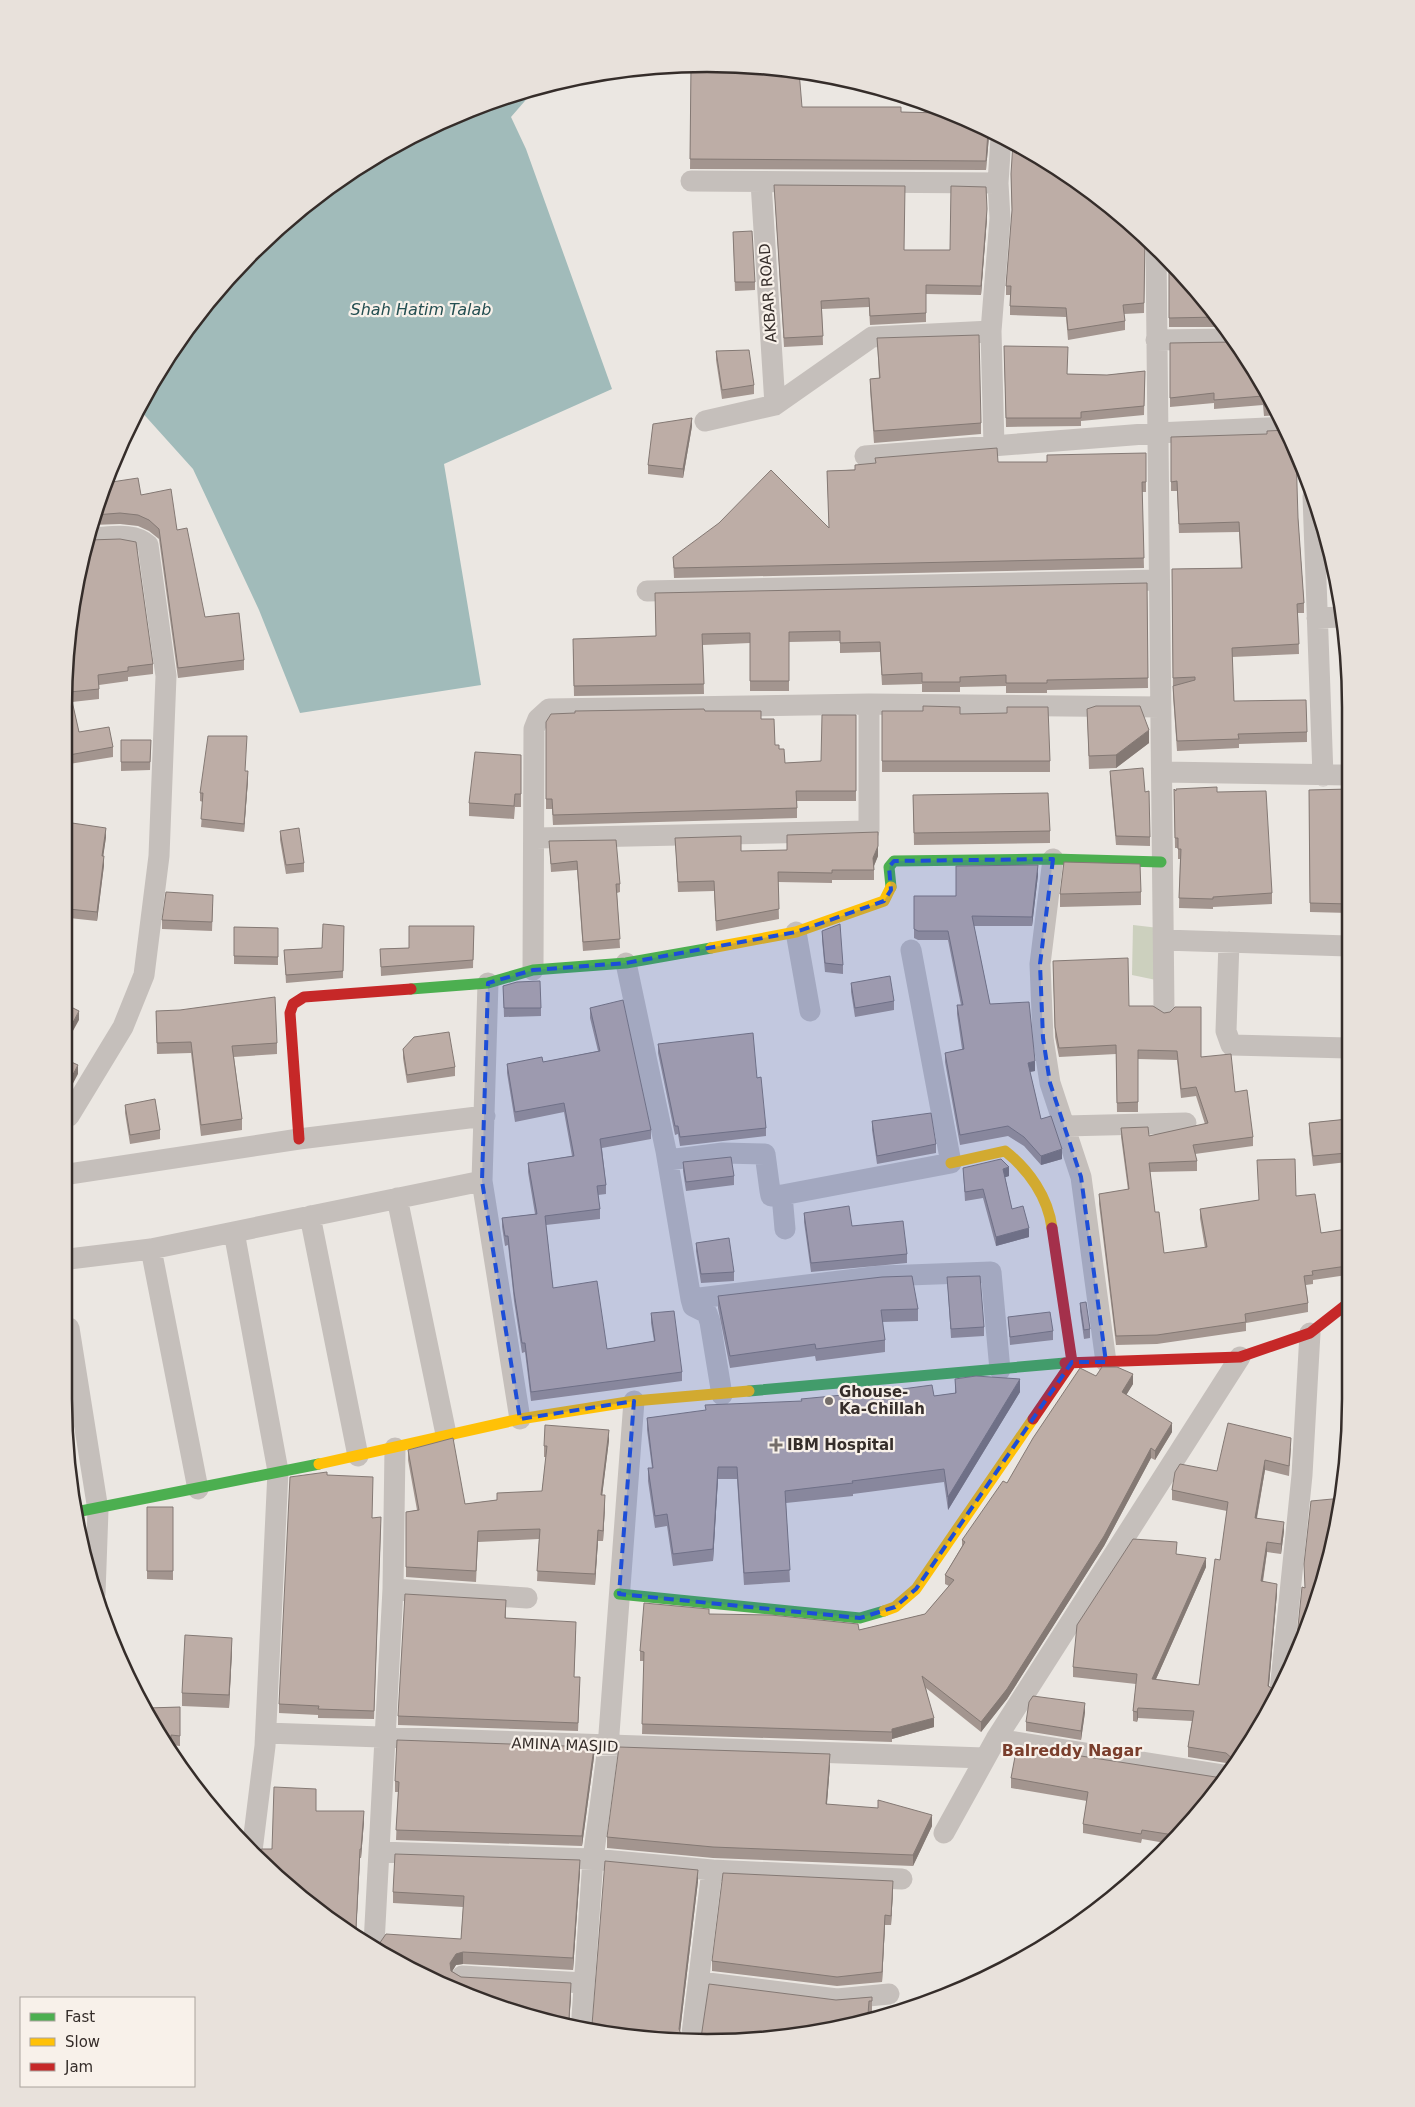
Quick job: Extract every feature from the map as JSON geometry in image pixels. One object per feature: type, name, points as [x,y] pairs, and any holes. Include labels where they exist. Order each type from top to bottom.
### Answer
[{"type":"street","points":[[994,446],[991,331],[1000,218],[998,183],[1000,145]]},
{"type":"street","points":[[691,181],[998,183]]},
{"type":"street","name":"AKBAR ROAD","points":[[761,182],[775,405]]},
{"type":"street","points":[[1156,257],[1156,433],[1160,580],[1161,862],[1164,1010]]},
{"type":"street","points":[[705,421],[775,405],[872,337],[991,331]]},
{"type":"street","points":[[1156,340],[1224,339]]},
{"type":"street","points":[[864,456],[1156,433],[1277,427]]},
{"type":"street","points":[[1313,516],[1323,776]]},
{"type":"street","points":[[73,1109],[123,1027],[144,975],[159,856],[166,685],[151,554],[148,545],[134,537],[96,538]]},
{"type":"street","points":[[647,591],[1160,580]]},
{"type":"street","points":[[1317,618],[1336,617]]},
{"type":"street","points":[[533,970],[536,838],[534,729],[538,719],[549,708],[869,704],[1160,708]]},
{"type":"street","points":[[536,838],[869,831],[869,704]]},
{"type":"street","points":[[1162,772],[1342,775]]},
{"type":"street","points":[[299,1139],[290,1013],[292,1004],[304,997],[488,983],[533,970],[626,963],[796,932],[884,901],[891,890],[889,867],[894,861],[1053,859],[1161,862]]},
{"type":"street","points":[[1053,859],[1040,964],[1042,1038],[1050,1083],[1081,1177],[1106,1362]]},
{"type":"street","points":[[796,932],[810,1010]]},
{"type":"street","points":[[1164,940],[1342,946]]},
{"type":"street","points":[[1229,942],[1226,1030],[1232,1045],[1342,1048]]},
{"type":"street","points":[[911,950],[951,1162]]},
{"type":"street","points":[[626,963],[668,1160],[691,1299],[693,1306],[707,1314],[710,1322],[722,1395]]},
{"type":"street","points":[[488,983],[482,1181],[520,1419]]},
{"type":"street","points":[[73,1173],[299,1139],[485,1116]]},
{"type":"street","points":[[1065,1126],[1186,1124]]},
{"type":"street","points":[[619,1594],[860,1618],[895,1607],[916,1589],[1072,1362],[1051,1218],[1043,1195],[1024,1167],[1005,1151],[771,1196],[765,1154],[723,1153],[668,1160]]},
{"type":"street","points":[[73,1259],[151,1249],[482,1181]]},
{"type":"street","points":[[782,1195],[784,1229]]},
{"type":"street","points":[[397,1198],[446,1434]]},
{"type":"street","points":[[310,1216],[358,1456]]},
{"type":"street","points":[[234,1232],[278,1470],[266,1734],[253,1843]]},
{"type":"street","points":[[151,1249],[198,1489]]},
{"type":"street","points":[[691,1299],[882,1276],[991,1272],[1000,1370]]},
{"type":"street","points":[[83,1511],[98,1510],[198,1489],[278,1470],[358,1456],[446,1434],[520,1419],[634,1401],[722,1395],[1072,1362],[1240,1357],[1310,1333],[1342,1308]]},
{"type":"street","points":[[1282,1668],[1302,1475],[1310,1333]]},
{"type":"street","points":[[73,1353],[98,1510],[96,1570]]},
{"type":"street","points":[[944,1833],[984,1758],[1240,1357]]},
{"type":"street","points":[[582,2021],[593,1858],[608,1747],[634,1401]]},
{"type":"street","points":[[374,1939],[393,1589],[395,1448]]},
{"type":"street","points":[[393,1589],[527,1598]]},
{"type":"street","name":"AMINA MASJID","points":[[266,1734],[608,1747],[984,1758]]},
{"type":"street","points":[[996,1739],[1219,1774]]},
{"type":"street","points":[[378,1852],[593,1858],[712,1870],[902,1879]]},
{"type":"street","points":[[692,2034],[700,1982],[712,1870]]},
{"type":"street","points":[[462,1976],[584,1983]]},
{"type":"street","points":[[700,1982],[837,1999],[889,1994]]},
{"type":"highlighted area","points":[[1053,859],[1040,964],[1043,1038],[1050,1083],[1081,1177],[1106,1362],[1072,1362],[916,1589],[895,1607],[860,1618],[619,1594],[634,1401],[520,1419],[482,1181],[488,983],[533,970],[626,963],[796,932],[884,901],[891,890],[889,867],[894,861]]},
{"type":"green space","points":[[1133,925],[1159,928],[1161,981],[1132,975]]},
{"type":"water","name":"Shah Hatim Talab","points":[[527,99],[511,117],[526,149],[612,389],[444,464],[481,685],[300,713],[259,610],[193,469],[144,415],[180,355],[230,289],[258,258],[289,230],[355,180],[427,138],[464,121]]},
{"type":"building","points":[[691,73],[749,74],[800,80],[802,107],[901,107],[901,112],[929,113],[988,138],[986,161],[690,159]]},
{"type":"building","points":[[1012,151],[1060,180],[1094,204],[1145,247],[1144,303],[1123,305],[1125,321],[1068,330],[1066,308],[1010,306],[1011,286],[1006,286],[1012,210]]},
{"type":"building","points":[[774,185],[905,186],[904,250],[950,250],[951,186],[986,187],[987,209],[981,286],[926,285],[926,313],[870,316],[869,298],[821,301],[823,336],[784,338]]},
{"type":"building","points":[[752,231],[755,282],[735,282],[733,232]]},
{"type":"building","points":[[1169,271],[1208,317],[1169,318]]},
{"type":"building","points":[[979,335],[981,423],[874,431],[870,379],[880,378],[877,338]]},
{"type":"building","points":[[1226,342],[1260,396],[1214,400],[1214,393],[1170,398],[1170,343]]},
{"type":"building","points":[[1004,346],[1068,347],[1067,374],[1107,375],[1145,371],[1144,406],[1081,412],[1081,418],[1006,418]]},
{"type":"building","points":[[749,350],[754,385],[722,390],[716,351]]},
{"type":"building","points":[[692,418],[683,469],[648,465],[653,424]]},
{"type":"building","points":[[1279,430],[1297,471],[1304,603],[1297,604],[1299,644],[1232,648],[1234,701],[1306,700],[1307,732],[1238,734],[1239,739],[1177,741],[1173,686],[1195,680],[1195,677],[1173,678],[1172,569],[1242,568],[1239,522],[1179,524],[1177,481],[1171,482],[1171,437],[1267,434],[1267,431]]},
{"type":"building","points":[[997,448],[998,462],[1047,462],[1047,455],[1146,453],[1146,482],[1142,482],[1144,558],[674,568],[673,557],[719,523],[771,470],[829,528],[827,471],[855,470],[855,465],[876,463],[875,458]]},
{"type":"building","points":[[138,478],[141,495],[171,489],[177,530],[187,528],[205,617],[239,613],[244,660],[178,668],[159,529],[149,520],[138,515],[120,513],[103,514],[114,482]]},
{"type":"building","points":[[120,539],[136,542],[153,664],[128,667],[128,671],[98,675],[99,689],[73,692],[78,625],[95,540]]},
{"type":"building","points":[[1147,583],[1148,678],[1047,680],[1047,683],[1006,683],[1006,675],[960,677],[960,682],[922,682],[922,673],[882,675],[880,642],[840,643],[840,631],[789,632],[789,681],[750,681],[750,633],[702,634],[704,684],[574,686],[573,639],[656,636],[655,593]]},
{"type":"building","points":[[73,706],[79,732],[109,727],[113,747],[73,754]]},
{"type":"building","points":[[923,706],[960,707],[960,714],[1007,713],[1007,707],[1048,707],[1050,761],[882,761],[882,711],[923,711]]},
{"type":"building","points":[[1096,706],[1140,706],[1149,730],[1116,755],[1089,756],[1087,709]]},
{"type":"building","points":[[704,709],[705,711],[761,711],[761,719],[774,719],[775,745],[779,745],[779,749],[784,749],[785,763],[821,761],[822,715],[856,715],[856,791],[796,791],[797,808],[553,815],[552,799],[546,799],[546,722],[551,714],[575,713],[575,711]]},
{"type":"building","points":[[208,736],[247,736],[245,771],[248,771],[244,824],[201,819],[203,793],[200,793]]},
{"type":"building","points":[[121,740],[151,740],[150,762],[121,762]]},
{"type":"building","points":[[475,752],[521,755],[521,794],[515,794],[514,806],[469,803]]},
{"type":"building","points":[[1143,768],[1145,792],[1149,791],[1150,837],[1116,836],[1110,771]]},
{"type":"building","points":[[1217,787],[1217,792],[1266,791],[1272,893],[1213,897],[1213,899],[1179,898],[1181,849],[1178,849],[1178,838],[1175,838],[1174,789],[1176,791],[1176,789]]},
{"type":"building","points":[[1342,789],[1342,904],[1310,903],[1309,790]]},
{"type":"building","points":[[1048,793],[1050,831],[914,833],[913,795]]},
{"type":"building","points":[[73,823],[106,828],[97,912],[73,909]]},
{"type":"building","points":[[299,828],[304,863],[286,865],[280,831]]},
{"type":"building","points":[[878,832],[878,846],[873,858],[874,870],[832,870],[832,873],[778,872],[779,909],[716,921],[714,881],[678,882],[675,838],[741,836],[741,851],[787,850],[787,835]]},
{"type":"building","points":[[616,840],[620,884],[616,884],[620,939],[583,942],[577,861],[551,864],[549,841]]},
{"type":"building","points":[[1064,862],[1140,864],[1141,892],[1060,894]]},
{"type":"building","points":[[1038,865],[1032,917],[972,916],[990,1004],[1029,1002],[1035,1061],[1028,1063],[1041,1119],[1051,1116],[1062,1149],[1041,1156],[1024,1137],[1008,1126],[960,1135],[945,1053],[964,1049],[957,1005],[963,1005],[948,931],[918,931],[914,929],[914,896],[956,896],[956,866]]},
{"type":"building","points":[[166,892],[213,895],[212,922],[162,920]]},
{"type":"building","points":[[323,924],[344,926],[343,971],[286,975],[284,950],[322,948]]},
{"type":"building","points":[[840,924],[843,965],[825,963],[822,931]]},
{"type":"building","points":[[409,926],[474,926],[473,960],[381,967],[380,949],[409,948]]},
{"type":"building","points":[[234,927],[278,928],[278,957],[234,956]]},
{"type":"building","points":[[1128,958],[1129,1006],[1153,1006],[1164,1013],[1170,1012],[1175,1007],[1201,1007],[1201,1057],[1231,1054],[1235,1092],[1247,1090],[1253,1137],[1193,1145],[1197,1161],[1149,1163],[1155,1212],[1159,1212],[1164,1253],[1207,1247],[1200,1209],[1259,1200],[1257,1160],[1295,1159],[1296,1196],[1315,1194],[1321,1233],[1342,1230],[1342,1267],[1312,1271],[1313,1275],[1304,1276],[1308,1303],[1245,1314],[1246,1322],[1157,1335],[1116,1336],[1099,1194],[1129,1189],[1121,1128],[1148,1127],[1149,1136],[1208,1123],[1196,1087],[1181,1089],[1177,1051],[1138,1050],[1138,1102],[1117,1103],[1116,1045],[1059,1048],[1055,1027],[1053,961]]},
{"type":"building","points":[[890,976],[894,1001],[855,1008],[851,983]]},
{"type":"building","points":[[540,981],[541,1008],[504,1008],[503,986],[517,982]]},
{"type":"building","points":[[275,997],[277,1043],[232,1046],[242,1119],[201,1125],[191,1042],[157,1043],[156,1011],[180,1010]]},
{"type":"building","points":[[623,1000],[651,1130],[600,1139],[606,1185],[597,1186],[600,1209],[545,1216],[553,1288],[597,1281],[607,1349],[655,1341],[651,1313],[674,1311],[682,1372],[531,1392],[525,1343],[522,1343],[514,1292],[508,1236],[505,1236],[502,1218],[537,1214],[528,1163],[574,1156],[564,1103],[515,1112],[507,1064],[542,1057],[543,1062],[600,1051],[590,1008]]},
{"type":"building","points":[[73,1008],[79,1011],[73,1022]]},
{"type":"building","points":[[449,1032],[455,1067],[407,1075],[403,1049],[414,1037]]},
{"type":"building","points":[[753,1033],[757,1078],[761,1077],[766,1128],[680,1137],[678,1126],[675,1126],[658,1044]]},
{"type":"building","points":[[73,1063],[78,1065],[73,1074]]},
{"type":"building","points":[[155,1099],[160,1130],[130,1135],[125,1105]]},
{"type":"building","points":[[931,1113],[936,1144],[877,1156],[872,1121]]},
{"type":"building","points":[[1342,1120],[1342,1153],[1313,1156],[1309,1123]]},
{"type":"building","points":[[731,1157],[734,1176],[686,1182],[683,1162]]},
{"type":"building","points":[[1001,1159],[1009,1167],[1003,1169],[1012,1209],[1023,1206],[1029,1228],[996,1237],[983,1189],[965,1192],[963,1168]]},
{"type":"building","points":[[849,1206],[852,1226],[903,1221],[907,1254],[811,1263],[804,1213]]},
{"type":"building","points":[[729,1238],[734,1272],[701,1274],[696,1243]]},
{"type":"building","points":[[912,1276],[918,1309],[881,1310],[885,1340],[816,1349],[815,1344],[730,1356],[718,1296],[882,1277]]},
{"type":"building","points":[[980,1276],[984,1327],[951,1329],[947,1277]]},
{"type":"building","points":[[1086,1302],[1090,1329],[1084,1330],[1080,1303]]},
{"type":"building","points":[[1050,1312],[1053,1331],[1010,1337],[1008,1317]]},
{"type":"building","points":[[1102,1367],[1117,1367],[1133,1374],[1122,1392],[1172,1423],[1155,1451],[1151,1448],[1104,1536],[1007,1689],[981,1722],[922,1676],[934,1718],[892,1729],[892,1732],[642,1724],[644,1652],[640,1651],[644,1603],[709,1609],[709,1614],[771,1615],[858,1624],[859,1630],[925,1614],[954,1580],[945,1575],[965,1542],[962,1540],[1003,1481],[1007,1483],[1033,1438],[1080,1368],[1096,1376]]},
{"type":"building","points":[[976,1376],[1020,1379],[948,1497],[944,1469],[785,1491],[790,1570],[744,1573],[737,1467],[718,1467],[713,1549],[673,1554],[667,1514],[655,1516],[648,1468],[653,1468],[647,1418],[706,1410],[705,1405],[802,1401],[801,1399],[843,1395],[843,1397],[932,1385],[934,1396],[956,1393],[955,1379]]},
{"type":"building","points":[[1228,1423],[1291,1438],[1289,1466],[1265,1460],[1255,1518],[1284,1522],[1281,1544],[1267,1542],[1261,1581],[1277,1584],[1268,1686],[1272,1689],[1231,1757],[1226,1753],[1188,1747],[1194,1711],[1138,1708],[1137,1712],[1133,1711],[1137,1674],[1073,1667],[1077,1625],[1133,1539],[1177,1542],[1176,1554],[1206,1558],[1152,1679],[1199,1685],[1215,1559],[1220,1560],[1228,1502],[1172,1490],[1175,1472],[1180,1464],[1217,1471]]},
{"type":"building","points":[[545,1425],[609,1430],[601,1495],[605,1495],[603,1531],[598,1530],[595,1574],[537,1571],[540,1529],[478,1531],[476,1571],[406,1567],[406,1512],[419,1510],[408,1450],[453,1438],[465,1504],[497,1500],[497,1493],[542,1491],[547,1446],[544,1446]]},
{"type":"building","points":[[327,1472],[327,1475],[373,1477],[372,1518],[381,1517],[374,1711],[318,1709],[319,1706],[279,1704],[290,1477]]},
{"type":"building","points":[[1334,1499],[1321,1564],[1297,1635],[1302,1587],[1305,1588],[1304,1564],[1311,1501]]},
{"type":"building","points":[[147,1507],[173,1507],[173,1571],[147,1571]]},
{"type":"building","points":[[405,1594],[506,1600],[505,1618],[576,1622],[574,1677],[580,1677],[578,1723],[398,1716]]},
{"type":"building","points":[[185,1635],[232,1638],[229,1695],[182,1693]]},
{"type":"building","points":[[1033,1696],[1085,1703],[1081,1731],[1026,1722],[1029,1702]]},
{"type":"building","points":[[180,1707],[180,1736],[171,1735],[171,1738],[153,1708]]},
{"type":"building","points":[[397,1740],[594,1747],[582,1836],[396,1830],[399,1782],[395,1781]]},
{"type":"building","points":[[1017,1746],[1217,1777],[1170,1834],[1142,1830],[1141,1834],[1083,1824],[1088,1792],[1011,1778]]},
{"type":"building","points":[[619,1747],[830,1754],[826,1804],[878,1808],[878,1800],[932,1815],[913,1855],[713,1847],[607,1837]]},
{"type":"building","points":[[274,1787],[316,1789],[316,1811],[364,1811],[356,1928],[321,1903],[259,1850],[272,1849]]},
{"type":"building","points":[[395,1854],[580,1860],[573,1958],[463,1952],[456,1954],[450,1963],[451,1971],[461,1977],[571,1983],[569,2019],[503,2001],[464,1986],[427,1969],[380,1943],[386,1934],[461,1939],[464,1896],[393,1892]]},
{"type":"building","points":[[605,1861],[698,1870],[679,2029],[681,2033],[625,2029],[592,2023]]},
{"type":"building","points":[[723,1873],[893,1881],[891,1916],[885,1915],[882,1972],[837,1977],[712,1961]]},
{"type":"building","points":[[709,1984],[836,2000],[872,1997],[872,2001],[869,2001],[868,2014],[831,2022],[749,2033],[702,2034]]},
{"type":"traffic: fast","points":[[891,887],[889,867],[894,861],[1053,859],[1161,862]]},
{"type":"traffic: fast","points":[[411,989],[488,983],[533,970],[626,963],[711,948]]},
{"type":"traffic: fast","points":[[749,1391],[1065,1363]]},
{"type":"traffic: fast","points":[[83,1511],[319,1464]]},
{"type":"traffic: fast","points":[[619,1594],[860,1618],[884,1611]]},
{"type":"traffic: slow","points":[[711,948],[796,932],[884,901],[891,887]]},
{"type":"traffic: slow","points":[[951,1163],[1005,1151],[1014,1158],[1036,1185],[1042,1195],[1052,1228]]},
{"type":"traffic: slow","points":[[319,1464],[520,1419],[634,1401],[749,1391]]},
{"type":"traffic: slow","points":[[884,1611],[895,1607],[916,1589],[1033,1419]]},
{"type":"traffic: jam","points":[[299,1139],[290,1013],[293,1004],[304,997],[411,989]]},
{"type":"traffic: jam","points":[[1033,1419],[1072,1362],[1052,1228]]},
{"type":"traffic: jam","points":[[1065,1363],[1240,1357],[1310,1333],[1342,1308]]},
{"type":"place","name":"Ghouse- Ka-Chillah","points":[[829,1401]]},
{"type":"place","name":"IBM Hospital","points":[[776,1445]]},
{"type":"district","name":"Balreddy Nagar","points":[[1072,1750]]}]
